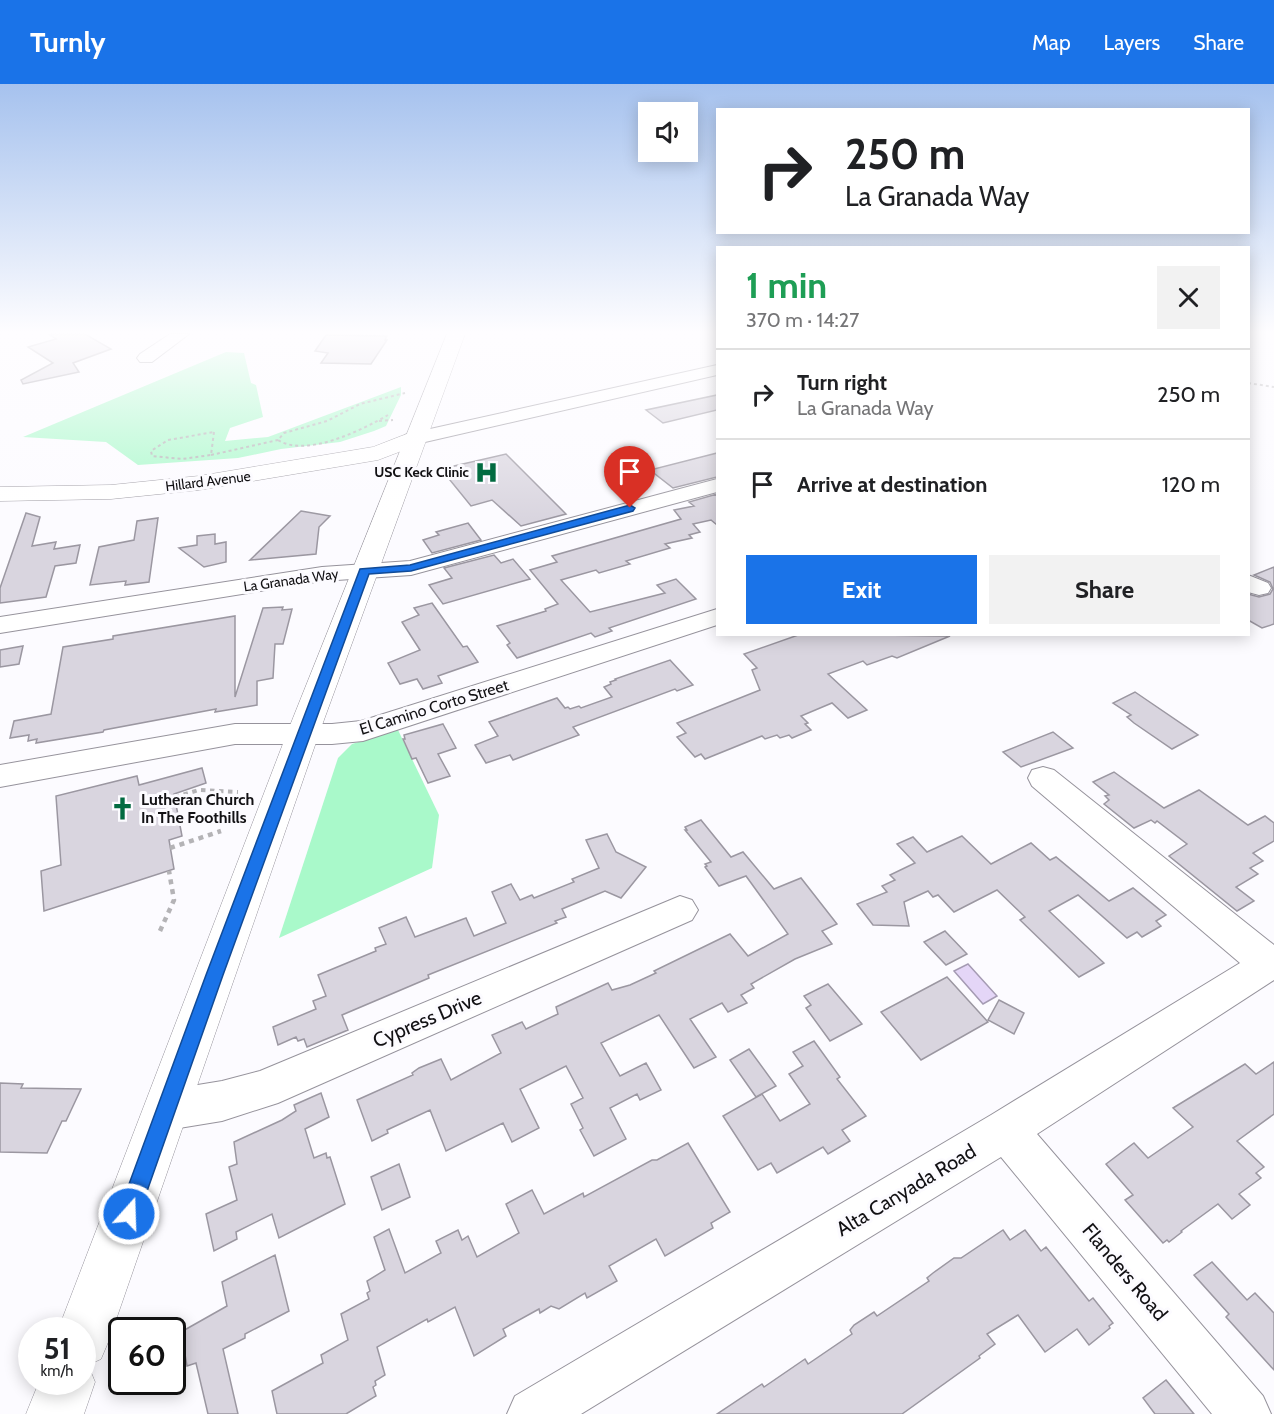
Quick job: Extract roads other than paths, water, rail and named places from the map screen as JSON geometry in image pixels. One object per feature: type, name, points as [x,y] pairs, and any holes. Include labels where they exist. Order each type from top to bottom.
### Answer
[{"type":"main road","points":[[90,1317],[412,439],[430,396]]},
{"type":"main road","name":"Hillard Avenue","points":[[0,473],[127,473],[191,469],[412,439]]},
{"type":"main road","name":"Hillard Avenue","points":[[0,494],[111,492],[199,483],[378,453],[412,439]]},
{"type":"main road","points":[[56,1414],[63,1395]]},
{"type":"street","name":"Hillard Avenue","points":[[412,439],[602,396]]},
{"type":"street","name":"La Granada Way","points":[[0,625],[322,574],[411,568],[716,485]]},
{"type":"street","name":"El Camino Corto Street","points":[[0,776],[235,734],[304,732],[345,734],[716,617]]},
{"type":"street","points":[[1043,778],[1271,963]]},
{"type":"street","name":"Cypress Drive","points":[[167,1110],[222,1101],[263,1089],[680,910]]},
{"type":"street","name":"Alta Canyada Road","points":[[534,1414],[1006,1130],[1271,963]]},
{"type":"street","name":"Flanders Road","points":[[1006,1130],[1245,1414]]},
{"type":"place","name":"USC Keck Clinic","points":[[487,472]]},
{"type":"place","name":"Lutheran Church In The Foothills","points":[[123,808]]}]
